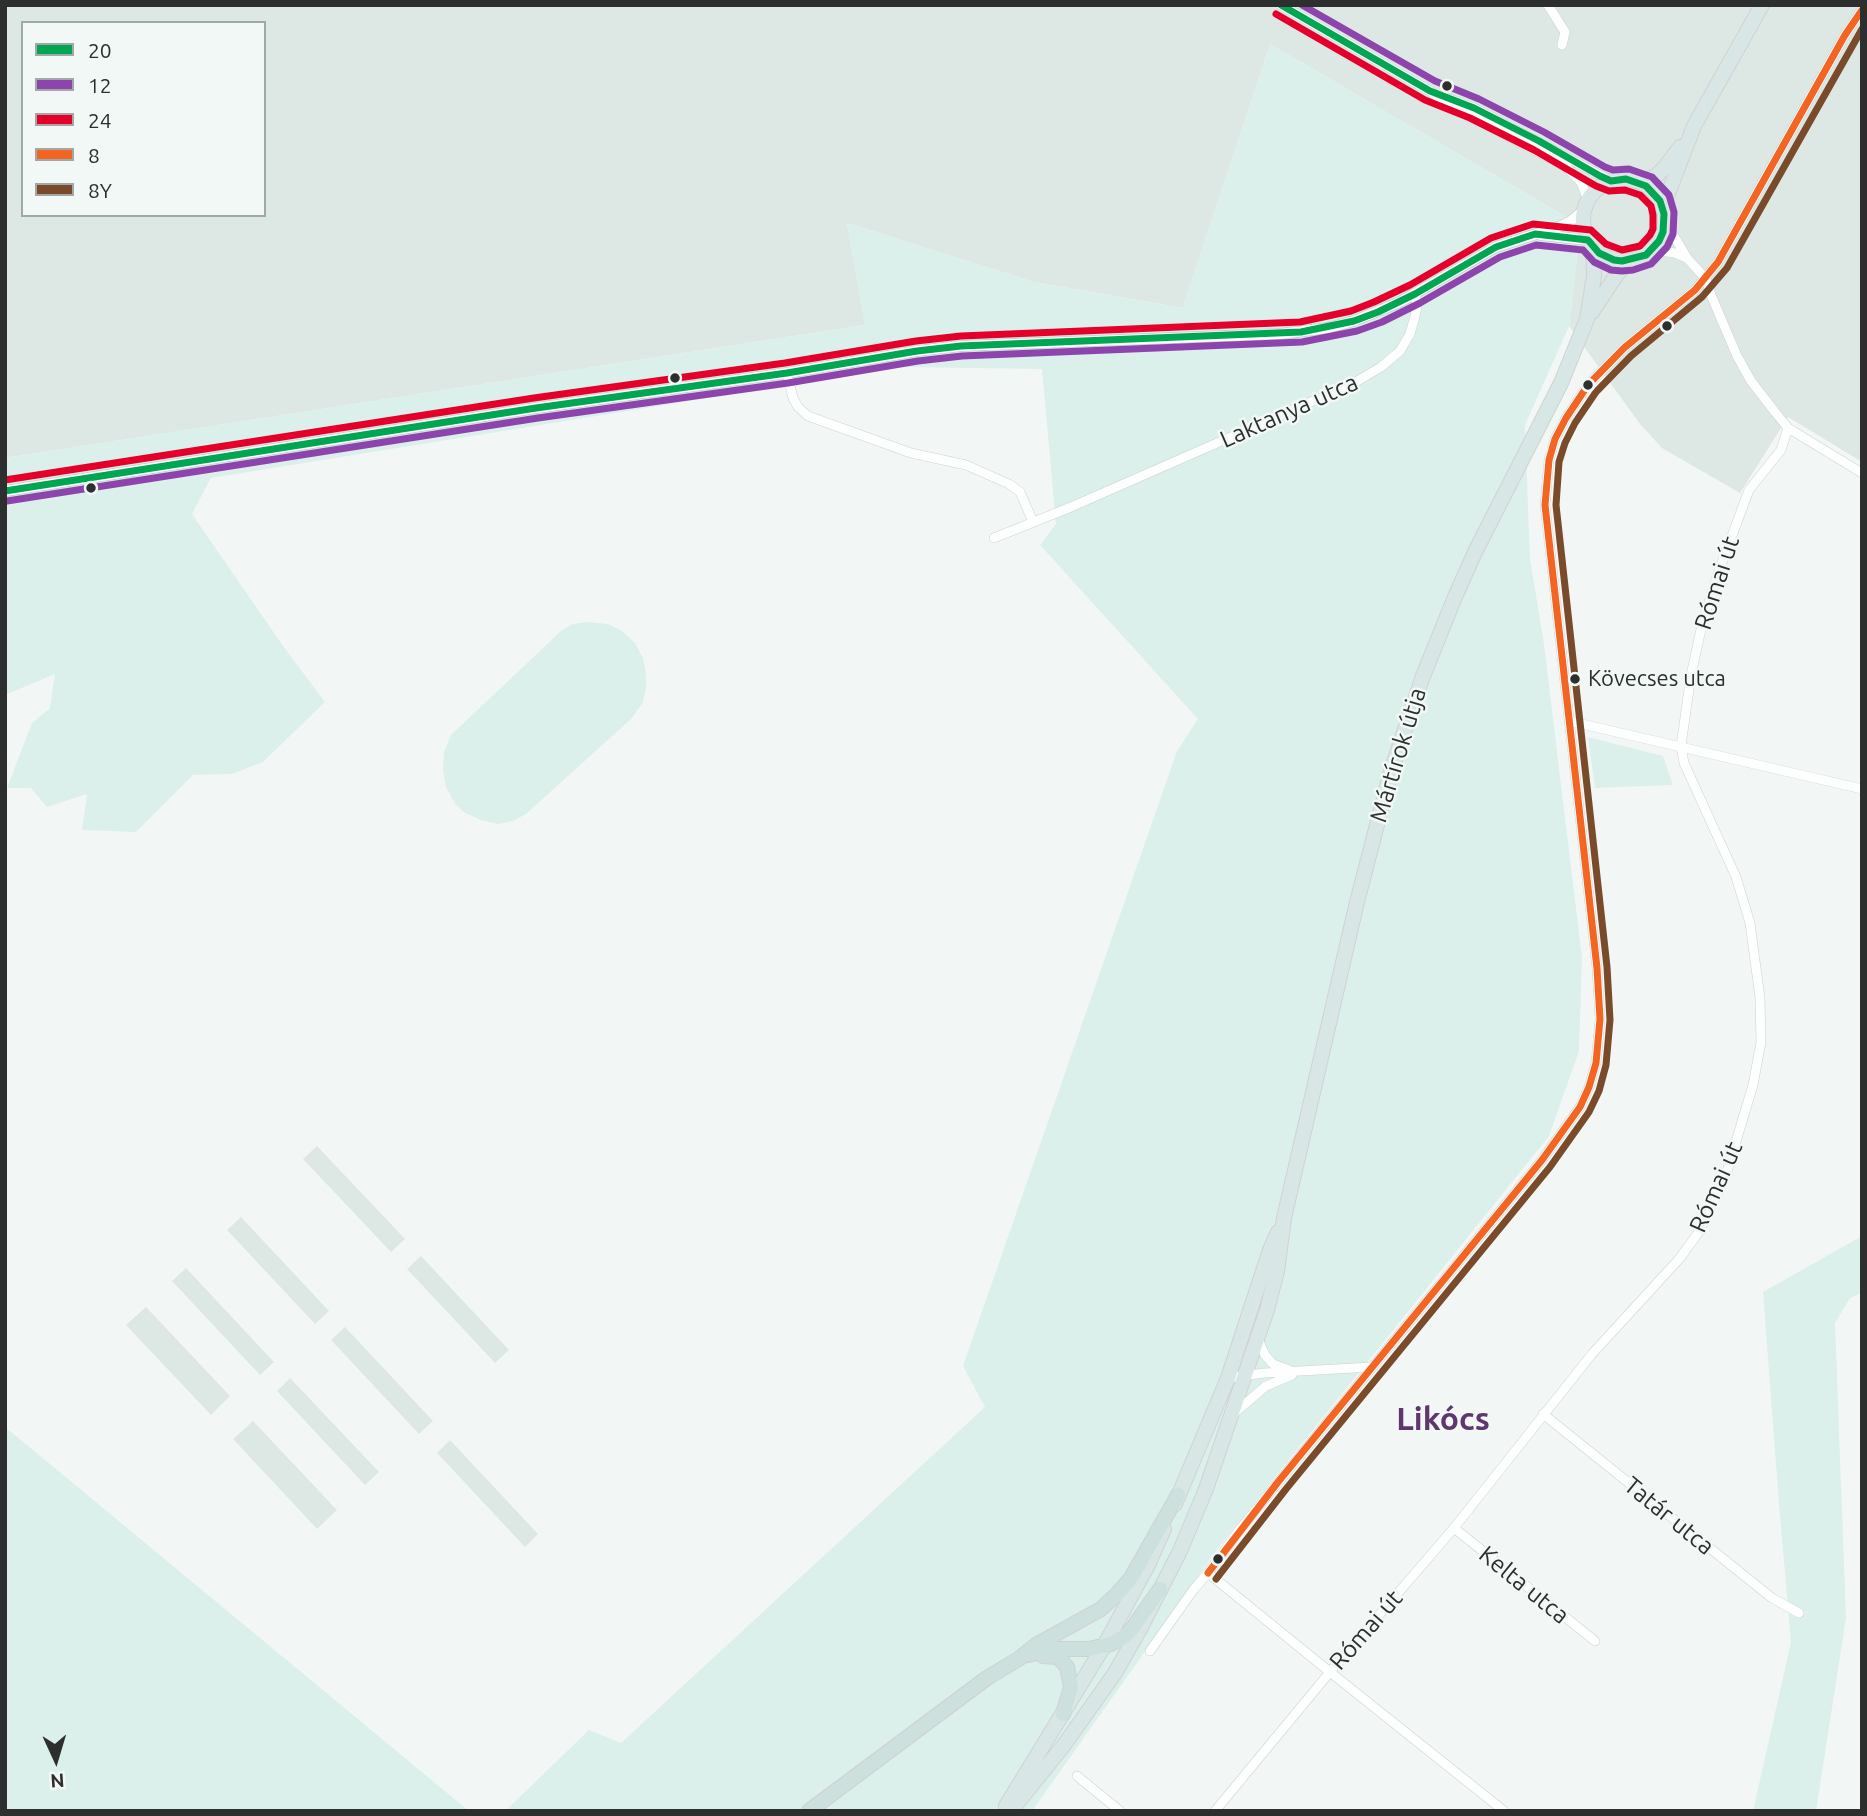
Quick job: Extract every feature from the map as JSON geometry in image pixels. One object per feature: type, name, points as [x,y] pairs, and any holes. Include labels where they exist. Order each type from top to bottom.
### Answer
[{"type":"highway","points":[[808,1811],[987,1678],[1036,1645],[1101,1609],[1138,1568],[1178,1495]]},
{"type":"highway","points":[[1020,1658],[1040,1651],[1104,1646],[1125,1636],[1160,1589]]},
{"type":"highway","points":[[1020,1658],[1044,1656],[1058,1657],[1063,1661],[1071,1687],[1063,1714]]},
{"type":"main road","points":[[1640,182],[1656,176],[1665,167],[1695,126],[1762,5]]},
{"type":"main road","points":[[1652,250],[1663,232],[1664,214],[1695,126]]},
{"type":"main road","points":[[1586,205],[1594,192],[1611,181],[1626,179],[1640,182],[1656,195],[1664,214]]},
{"type":"main road","name":"Mártírok útja","points":[[1586,205],[1583,222],[1590,243],[1594,276],[1587,319]]},
{"type":"main road","points":[[1590,243],[1599,253],[1614,260],[1631,260]]},
{"type":"main road","name":"Mártírok útja","points":[[1284,1218],[1374,829],[1408,718],[1460,586],[1561,383],[1587,319],[1617,274],[1631,260],[1652,250]]},
{"type":"main road","points":[[1011,1811],[1064,1745],[1115,1673],[1180,1551],[1206,1489],[1258,1339],[1277,1271],[1284,1218]]},
{"type":"main road","points":[[1002,1811],[1104,1646],[1148,1565],[1228,1378],[1270,1250],[1284,1218]]},
{"type":"street","points":[[5,491],[917,351],[961,346],[1301,332],[1354,321],[1389,307],[1496,247],[1571,221],[1586,205],[1581,182],[1566,167],[1444,102],[1430,91],[1281,5]]},
{"type":"street","points":[[1548,5],[1565,32],[1562,45]]},
{"type":"street","points":[[1150,1651],[1194,1589],[1278,1482],[1550,1150],[1580,1107],[1589,1087],[1596,1063],[1600,1019],[1597,968],[1545,505],[1549,460],[1555,439],[1588,385],[1624,348],[1690,295],[1718,262],[1845,35],[1862,10]]},
{"type":"street","points":[[1430,91],[1474,108],[1611,181]]},
{"type":"street","points":[[1664,214],[1687,258],[1706,279],[1737,356],[1751,381],[1788,428],[1862,473]]},
{"type":"street","points":[[1535,234],[1590,243]]},
{"type":"street","points":[[1652,250],[1675,253],[1687,258]]},
{"type":"street","name":"Laktanya utca","points":[[994,538],[1354,383],[1381,367],[1400,351],[1410,334],[1415,316],[1415,294]]},
{"type":"street","points":[[787,373],[793,398],[808,416],[911,453],[966,465],[1009,484],[1020,492],[1032,523]]},
{"type":"street","name":"Római út","points":[[1215,1811],[1454,1528],[1592,1354],[1680,1258],[1698,1233],[1725,1178],[1753,1085],[1761,1042],[1760,998],[1750,923],[1736,877],[1684,763],[1681,746],[1702,625],[1717,576],[1749,490],[1781,450],[1788,428]]},
{"type":"street","points":[[1569,721],[1862,789]]},
{"type":"street","points":[[1258,1339],[1273,1364],[1304,1372]]},
{"type":"street","points":[[1228,1378],[1264,1373],[1372,1367]]},
{"type":"street","points":[[1231,1416],[1266,1386],[1304,1372]]},
{"type":"street","name":"Tatár utca","points":[[1543,1414],[1772,1598],[1799,1613]]},
{"type":"street","name":"Kelta utca","points":[[1454,1528],[1595,1642]]},
{"type":"street","points":[[1208,1573],[1504,1811]]},
{"type":"street","points":[[1077,1776],[1120,1811]]},
{"type":"shaded area","points":[[5,5],[1862,5],[1862,462],[1788,417],[1740,493],[1662,448],[1640,424],[1569,326],[1577,258],[1571,221],[1270,44],[1183,308],[1034,282],[847,223],[865,325],[5,458]]},
{"type":"shaded area","points":[[1270,44],[1571,221],[1577,258],[1569,326],[1525,425],[1530,559],[1544,644],[1582,958],[1579,1051],[1549,1136],[1222,1543],[1032,1811],[505,1811],[589,1730],[621,1743],[985,1407],[963,1366],[1177,751],[1198,719],[1040,545],[1056,524],[1042,369],[901,367],[211,478],[192,514],[325,702],[263,762],[232,774],[193,775],[136,832],[82,830],[87,794],[47,807],[31,788],[7,788],[32,723],[50,708],[55,674],[5,695],[5,458],[865,325],[847,223],[1034,282],[1182,308]]},
{"type":"shaded area","points":[[573,624],[608,624],[622,631],[635,643],[643,658],[646,674],[642,704],[631,719],[526,814],[513,821],[498,824],[465,813],[455,804],[446,787],[444,752],[451,735],[562,630]]},
{"type":"shaded area","points":[[1588,737],[1663,756],[1673,785],[1595,788]]},
{"type":"shaded area","points":[[317,1146],[405,1239],[391,1252],[303,1159]]},
{"type":"shaded area","points":[[241,1217],[329,1311],[315,1324],[227,1230]]},
{"type":"shaded area","points":[[1862,1236],[1862,1292],[1850,1298],[1835,1323],[1846,1618],[1816,1811],[1753,1811],[1791,1642],[1763,1292]]},
{"type":"shaded area","points":[[421,1256],[509,1350],[495,1363],[407,1269]]},
{"type":"shaded area","points":[[186,1268],[274,1362],[260,1375],[172,1281]]},
{"type":"shaded area","points":[[146,1307],[230,1396],[211,1415],[126,1325]]},
{"type":"shaded area","points":[[345,1327],[433,1421],[419,1434],[331,1340]]},
{"type":"shaded area","points":[[290,1378],[379,1472],[365,1485],[277,1391]]},
{"type":"shaded area","points":[[253,1421],[337,1510],[317,1529],[233,1439]]},
{"type":"shaded area","points":[[5,1427],[39,1455],[469,1811],[5,1811]]},
{"type":"shaded area","points":[[450,1440],[538,1534],[525,1547],[437,1453]]},
{"type":"transit line","name":"20","points":[[5,491],[917,351],[961,346],[1301,332],[1354,321],[1378,312],[1496,247],[1535,234],[1588,240],[1599,253],[1622,261],[1646,255],[1659,241],[1663,232],[1664,214],[1660,201],[1646,186],[1626,179],[1611,181],[1600,176],[1474,108],[1430,91],[1281,5]]},
{"type":"transit line","name":"12","points":[[7,501],[918,361],[962,356],[1302,342],[1357,331],[1382,322],[1500,257],[1536,245],[1583,250],[1594,262],[1611,270],[1622,271],[1651,264],[1667,247],[1673,234],[1674,212],[1669,195],[1652,177],[1629,169],[1613,170],[1605,167],[1479,99],[1435,81],[1302,5]]},
{"type":"transit line","name":"8","points":[[1208,1573],[1278,1482],[1542,1160],[1580,1107],[1589,1087],[1596,1063],[1600,1019],[1597,968],[1545,505],[1549,460],[1555,439],[1588,385],[1624,348],[1695,290],[1718,262],[1845,35],[1862,10]]},
{"type":"transit line","name":"24","points":[[5,480],[916,341],[961,336],[1300,322],[1351,311],[1374,302],[1410,285],[1491,238],[1533,224],[1591,230],[1606,244],[1622,250],[1640,246],[1650,235],[1653,229],[1651,206],[1640,195],[1625,190],[1609,191],[1596,186],[1534,150],[1470,118],[1425,100],[1276,14]]},
{"type":"transit line","name":"8Y","points":[[1216,1579],[1286,1489],[1550,1167],[1589,1112],[1599,1091],[1606,1065],[1610,1020],[1607,967],[1556,505],[1559,462],[1575,423],[1596,392],[1631,356],[1702,297],[1727,268],[1862,29]]},
{"type":"place","name":"Kövecses utca","points":[[1575,679]]},
{"type":"district","name":"Likócs","points":[[1443,1419]]}]
